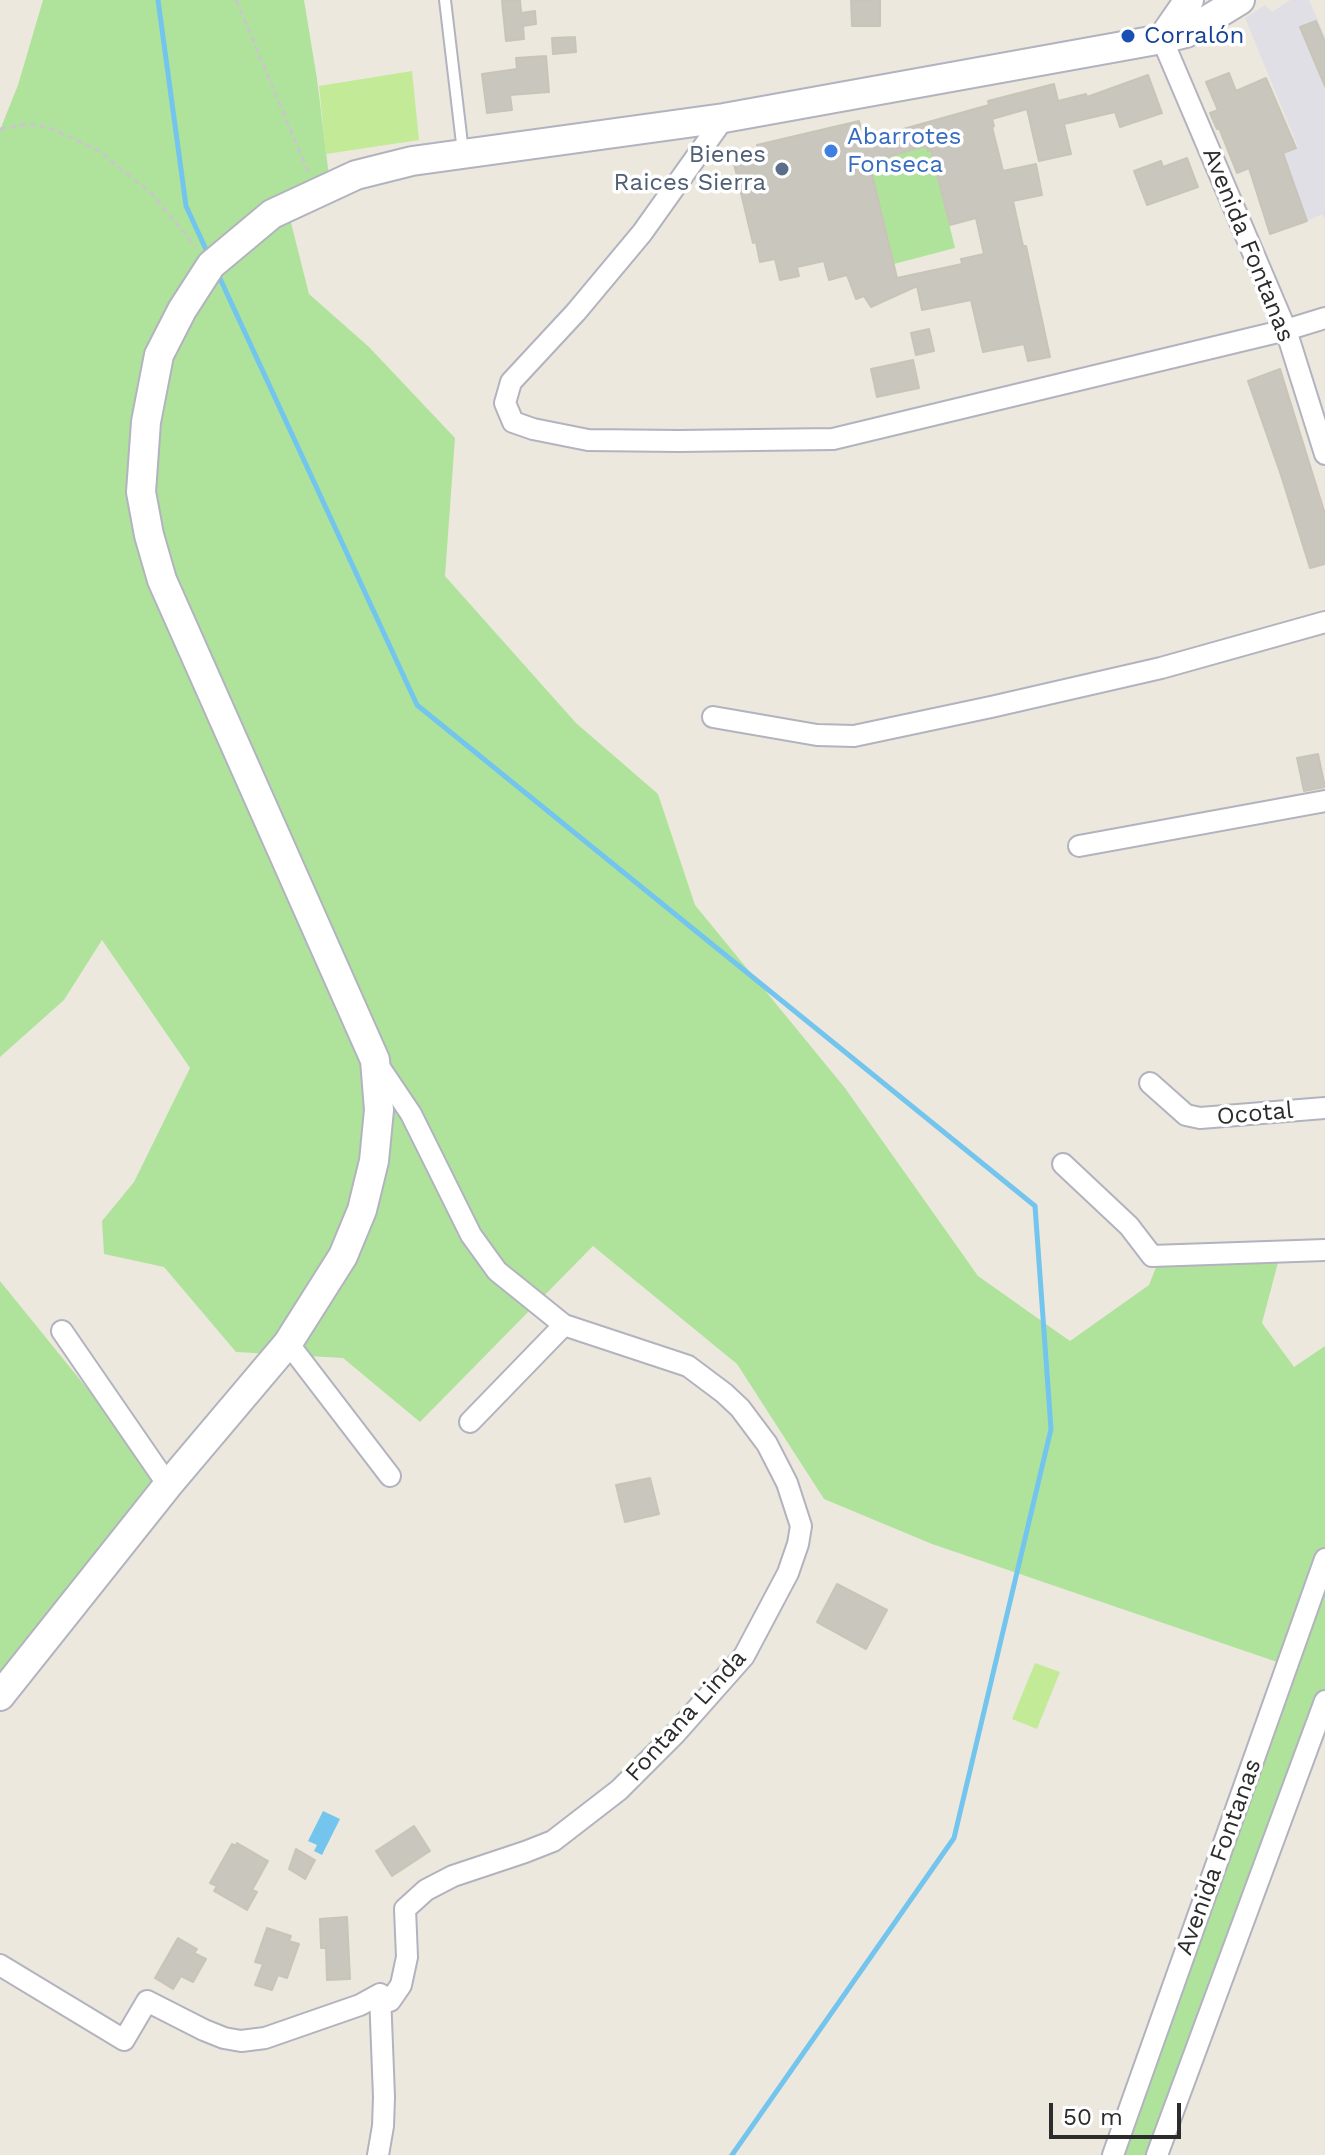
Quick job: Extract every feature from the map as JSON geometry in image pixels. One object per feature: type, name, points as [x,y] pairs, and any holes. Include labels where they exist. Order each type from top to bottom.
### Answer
[{"type":"main road","points":[[1162,39],[1189,0]]},
{"type":"main road","points":[[0,1696],[168,1485],[288,1343],[343,1256],[362,1210],[378,1136],[375,1060],[162,580],[149,535],[141,492],[146,422],[159,355],[182,310],[211,265],[272,214],[356,175],[412,161],[724,118],[1162,39],[1186,33],[1240,0]]},
{"type":"street","name":"Avenida Fontanas","points":[[1162,39],[1286,330],[1325,454]]},
{"type":"street","points":[[724,118],[642,233],[576,312],[511,382],[505,403],[513,422],[588,440],[833,439],[1325,318]]},
{"type":"street","points":[[713,717],[817,735],[854,736],[1161,668],[1325,622]]},
{"type":"street","points":[[1079,846],[1325,801]]},
{"type":"street","name":"Fontana Linda","points":[[0,1965],[124,2040],[147,2001],[204,2030],[241,2041],[265,2038],[360,2005],[380,1994],[390,2001],[401,1985],[407,1957],[405,1909],[426,1890],[453,1876],[553,1841],[619,1790],[674,1735],[744,1656],[788,1573],[801,1526],[778,1463],[754,1426],[724,1393],[688,1366],[564,1325],[497,1271],[471,1235],[411,1114],[375,1060]]},
{"type":"street","name":"Ocotal","points":[[1150,1083],[1186,1115],[1200,1118],[1325,1108]]},
{"type":"street","points":[[1063,1164],[1129,1226],[1152,1256],[1325,1250]]},
{"type":"street","points":[[470,1422],[564,1325]]},
{"type":"street","points":[[62,1331],[168,1485]]},
{"type":"street","points":[[288,1343],[390,1476]]},
{"type":"street","name":"Avenida Fontanas","points":[[1113,2155],[1325,1559]]},
{"type":"street","name":"Avenida Fontanas","points":[[1157,2155],[1325,1701]]},
{"type":"street","points":[[378,2155],[384,2097],[380,1994]]},
{"type":"lane","points":[[445,0],[464,154]]},
{"type":"path","points":[[236,0],[310,178]]},
{"type":"path","points":[[0,129],[30,124],[53,129],[99,151],[151,193],[211,265]]},
{"type":"shaded area","points":[[1290,0],[1309,0],[1325,36],[1325,220],[1322,214],[1307,221],[1283,153],[1298,147],[1245,18],[1265,5],[1272,12]]},
{"type":"green space","points":[[43,0],[304,0],[329,176],[286,203],[309,294],[369,347],[455,438],[445,576],[576,723],[658,794],[695,905],[845,1088],[978,1276],[1070,1341],[1149,1285],[1158,1262],[1280,1255],[1262,1323],[1294,1367],[1325,1346],[1325,1553],[1283,1664],[932,1544],[824,1499],[737,1364],[593,1246],[420,1422],[343,1358],[236,1352],[164,1267],[104,1254],[102,1221],[134,1182],[190,1068],[102,940],[64,1000],[0,1057],[0,130],[18,85]]},
{"type":"green space","points":[[412,71],[419,140],[326,154],[319,86]]},
{"type":"green space","points":[[926,146],[931,150],[955,248],[894,264],[869,162]]},
{"type":"green space","points":[[0,1281],[163,1482],[0,1688]]},
{"type":"green space","points":[[1325,1571],[1325,1693],[1154,2155],[1124,2155]]},
{"type":"green space","points":[[1035,1663],[1060,1672],[1037,1729],[1012,1719]]},
{"type":"water","points":[[323,1811],[340,1819],[322,1855],[314,1851],[317,1845],[308,1841]]},
{"type":"building","points":[[520,0],[521,13],[535,11],[536,24],[523,26],[524,39],[506,41],[502,1]]},
{"type":"building","points":[[851,0],[880,0],[880,26],[852,26]]},
{"type":"building","points":[[1316,21],[1325,42],[1325,86],[1300,27]]},
{"type":"building","points":[[575,37],[576,52],[553,54],[552,38]]},
{"type":"building","points":[[546,56],[549,92],[510,95],[512,110],[487,113],[482,74],[517,69],[516,58]]},
{"type":"building","points":[[1229,73],[1236,91],[1266,78],[1296,148],[1283,153],[1307,221],[1270,234],[1249,168],[1237,173],[1210,113],[1218,110],[1206,82]]},
{"type":"building","points":[[1148,75],[1162,113],[1120,127],[1115,112],[1064,124],[1071,154],[1039,161],[1027,109],[992,119],[1003,171],[1036,164],[1042,195],[1013,201],[1050,357],[1028,361],[1024,344],[983,352],[971,300],[922,310],[917,286],[871,307],[864,296],[856,299],[847,275],[829,280],[824,261],[797,267],[799,276],[780,280],[775,259],[760,262],[734,164],[761,158],[757,145],[859,121],[864,140],[1054,84],[1058,101],[1086,94],[1087,97]],"holes":[[[926,146],[928,151],[931,150],[950,225],[976,218],[984,254],[961,259],[962,264],[897,278],[869,162]]]},
{"type":"building","points":[[1187,158],[1198,187],[1147,205],[1134,171],[1161,161],[1163,167]]},
{"type":"building","points":[[929,329],[934,351],[916,355],[911,333]]},
{"type":"building","points":[[913,360],[919,388],[877,397],[871,369]]},
{"type":"building","points":[[1280,369],[1325,514],[1325,564],[1310,568],[1248,381]]},
{"type":"building","points":[[1318,754],[1325,787],[1304,791],[1297,758]]},
{"type":"building","points":[[650,1478],[659,1514],[625,1522],[616,1485]]},
{"type":"building","points":[[837,1584],[887,1610],[866,1649],[817,1622]]},
{"type":"building","points":[[414,1826],[430,1851],[392,1876],[376,1851]]},
{"type":"building","points":[[237,1843],[268,1861],[252,1890],[257,1892],[247,1910],[214,1891],[217,1886],[210,1883],[232,1844],[236,1846]]},
{"type":"building","points":[[296,1849],[315,1860],[305,1879],[289,1869]]},
{"type":"building","points":[[347,1917],[350,1979],[327,1980],[326,1948],[321,1948],[320,1919]]},
{"type":"building","points":[[267,1928],[291,1936],[289,1941],[299,1944],[287,1978],[278,1975],[272,1990],[255,1985],[263,1964],[255,1962]]},
{"type":"building","points":[[178,1938],[197,1949],[194,1953],[206,1959],[193,1982],[181,1976],[173,1989],[155,1978]]},
{"type":"waterway","points":[[158,0],[186,206],[209,256]]},
{"type":"waterway","points":[[217,272],[417,705],[1035,1206],[1051,1429],[954,1838],[732,2155]]},
{"type":"place","name":"Corralón","points":[[1128,36]]},
{"type":"place","name":"Abarrotes Fonseca","points":[[831,151]]},
{"type":"place","name":"Bienes Raices Sierra","points":[[782,169]]}]
